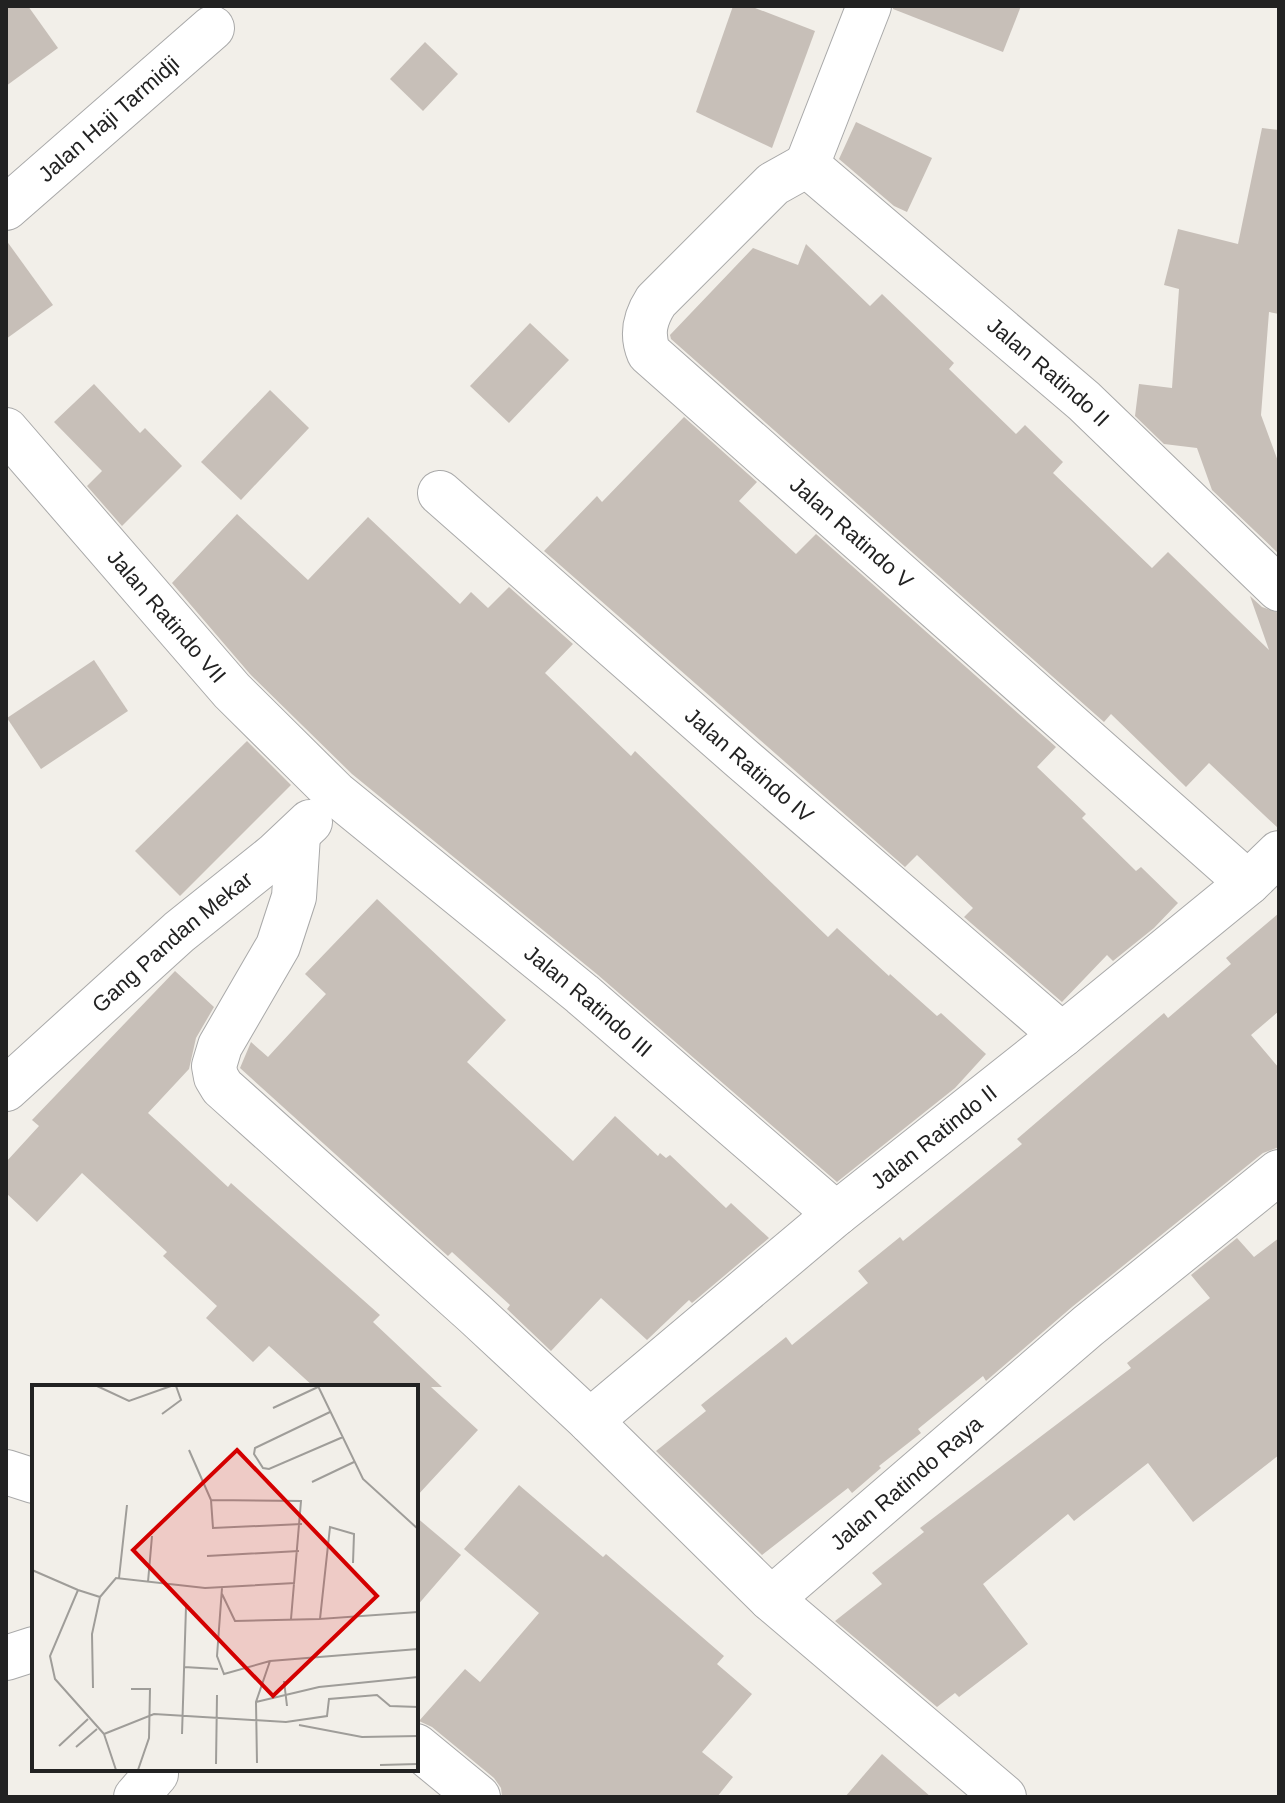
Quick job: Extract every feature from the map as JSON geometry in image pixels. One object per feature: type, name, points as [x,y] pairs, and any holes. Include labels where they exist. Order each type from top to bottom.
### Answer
[{"type":"street","points":[[807,165],[869,6]]},
{"type":"street","name":"Jalan Haji Tarmidji","points":[[6,208],[212,28]]},
{"type":"street","name":"Jalan Ratindo II","points":[[807,165],[1084,401],[1279,589]]},
{"type":"street","name":"Jalan Ratindo V","points":[[807,165],[773,184],[656,301],[648,314],[644,332],[649,353],[1248,883]]},
{"type":"street","name":"Jalan Ratindo VII","points":[[6,430],[232,691],[335,793]]},
{"type":"street","name":"Jalan Ratindo IV","points":[[440,493],[1062,1035]]},
{"type":"street","name":"Gang Pandan Mekar","points":[[6,1089],[179,932],[298,835],[335,793]]},
{"type":"street","name":"Jalan Ratindo III","points":[[335,793],[582,994],[836,1214]]},
{"type":"street","points":[[298,835],[294,897],[278,946],[220,1046],[214,1066],[222,1087],[590,1421],[771,1599],[1004,1797]]},
{"type":"street","name":"Jalan Ratindo II","points":[[590,1421],[836,1214],[1248,883],[1279,853]]},
{"type":"street","name":"Jalan Ratindo Raya","points":[[771,1599],[1088,1326],[1279,1172]]},
{"type":"street","points":[[6,1472],[32,1480]]},
{"type":"street","points":[[6,1658],[32,1650]]},
{"type":"street","points":[[418,1748],[478,1797]]},
{"type":"building","points":[[6,6],[28,6],[58,48],[6,86]]},
{"type":"building","points":[[733,6],[750,6],[815,31],[772,148],[696,112]]},
{"type":"building","points":[[893,6],[1021,6],[1003,52],[893,9]]},
{"type":"building","points":[[425,42],[458,74],[423,111],[390,79]]},
{"type":"building","points":[[856,122],[932,158],[907,212],[894,206],[839,159]]},
{"type":"building","points":[[1262,128],[1279,130],[1279,314],[1269,312],[1261,415],[1279,464],[1279,554],[1212,490],[1197,448],[1164,444],[1135,416],[1139,384],[1172,388],[1179,289],[1164,285],[1178,229],[1238,244]]},
{"type":"building","points":[[6,240],[53,305],[6,339]]},
{"type":"building","points":[[806,244],[870,306],[882,294],[954,363],[949,369],[1016,434],[1025,425],[1063,462],[1053,473],[1152,568],[1168,552],[1269,650],[1250,596],[1262,607],[1279,613],[1279,829],[1209,763],[1186,787],[1111,714],[1104,722],[671,339],[670,335],[753,248],[798,265]]},
{"type":"building","points":[[530,323],[569,360],[509,423],[470,386]]},
{"type":"building","points":[[94,384],[140,433],[145,428],[182,466],[122,526],[87,486],[102,471],[54,422]]},
{"type":"building","points":[[270,390],[309,428],[241,500],[201,462]]},
{"type":"building","points":[[684,417],[757,482],[739,501],[796,554],[816,534],[1056,747],[1037,767],[1086,814],[1082,818],[1136,871],[1141,867],[1178,903],[1154,928],[1113,961],[1107,955],[1062,1002],[964,917],[973,908],[917,855],[905,867],[544,551],[597,496],[602,502]]},
{"type":"building","points":[[237,514],[308,580],[368,517],[460,604],[471,592],[488,608],[509,587],[573,644],[545,673],[631,756],[635,751],[828,937],[837,928],[889,976],[937,1016],[941,1013],[986,1054],[955,1088],[837,1182],[598,975],[352,774],[250,674],[172,583]]},
{"type":"building","points":[[94,660],[128,711],[41,769],[7,718]]},
{"type":"building","points":[[247,741],[291,785],[180,896],[135,851]]},
{"type":"building","points":[[377,899],[506,1020],[467,1062],[573,1161],[615,1116],[658,1156],[660,1153],[666,1158],[670,1155],[726,1208],[731,1203],[769,1238],[692,1303],[689,1300],[647,1340],[601,1298],[551,1351],[507,1309],[510,1305],[452,1252],[448,1256],[240,1068],[251,1042],[268,1057],[326,994],[305,974]]},
{"type":"building","points":[[1279,913],[1279,1011],[1251,1035],[1279,1068],[1279,1147],[1263,1153],[1072,1307],[986,1381],[983,1376],[918,1429],[921,1433],[879,1466],[881,1468],[852,1493],[848,1488],[762,1555],[656,1451],[706,1411],[701,1405],[786,1337],[792,1345],[868,1283],[858,1271],[900,1237],[903,1241],[1022,1144],[1017,1139],[1164,1013],[1168,1018],[1231,964],[1226,958]]},
{"type":"building","points":[[175,971],[214,1007],[196,1038],[189,1069],[148,1113],[228,1187],[231,1183],[380,1315],[373,1322],[442,1387],[431,1387],[478,1430],[418,1495],[418,1385],[312,1385],[269,1346],[253,1362],[206,1318],[217,1306],[163,1256],[167,1252],[82,1173],[37,1222],[6,1193],[6,1162],[39,1126],[32,1120]]},
{"type":"building","points":[[1237,1238],[1254,1257],[1279,1238],[1279,1455],[1193,1522],[1148,1463],[1074,1521],[1068,1514],[983,1584],[1028,1644],[959,1697],[955,1693],[937,1707],[835,1621],[882,1584],[872,1573],[924,1532],[920,1528],[1131,1368],[1127,1363],[1210,1298],[1191,1275]]},
{"type":"building","points":[[519,1485],[603,1557],[606,1554],[724,1656],[717,1664],[752,1694],[702,1752],[733,1777],[717,1797],[502,1797],[501,1788],[494,1778],[432,1727],[419,1721],[465,1669],[480,1682],[539,1613],[464,1549]]},
{"type":"building","points":[[418,1519],[461,1555],[418,1605]]},
{"type":"building","points":[[882,1754],[931,1797],[845,1797]]}]
